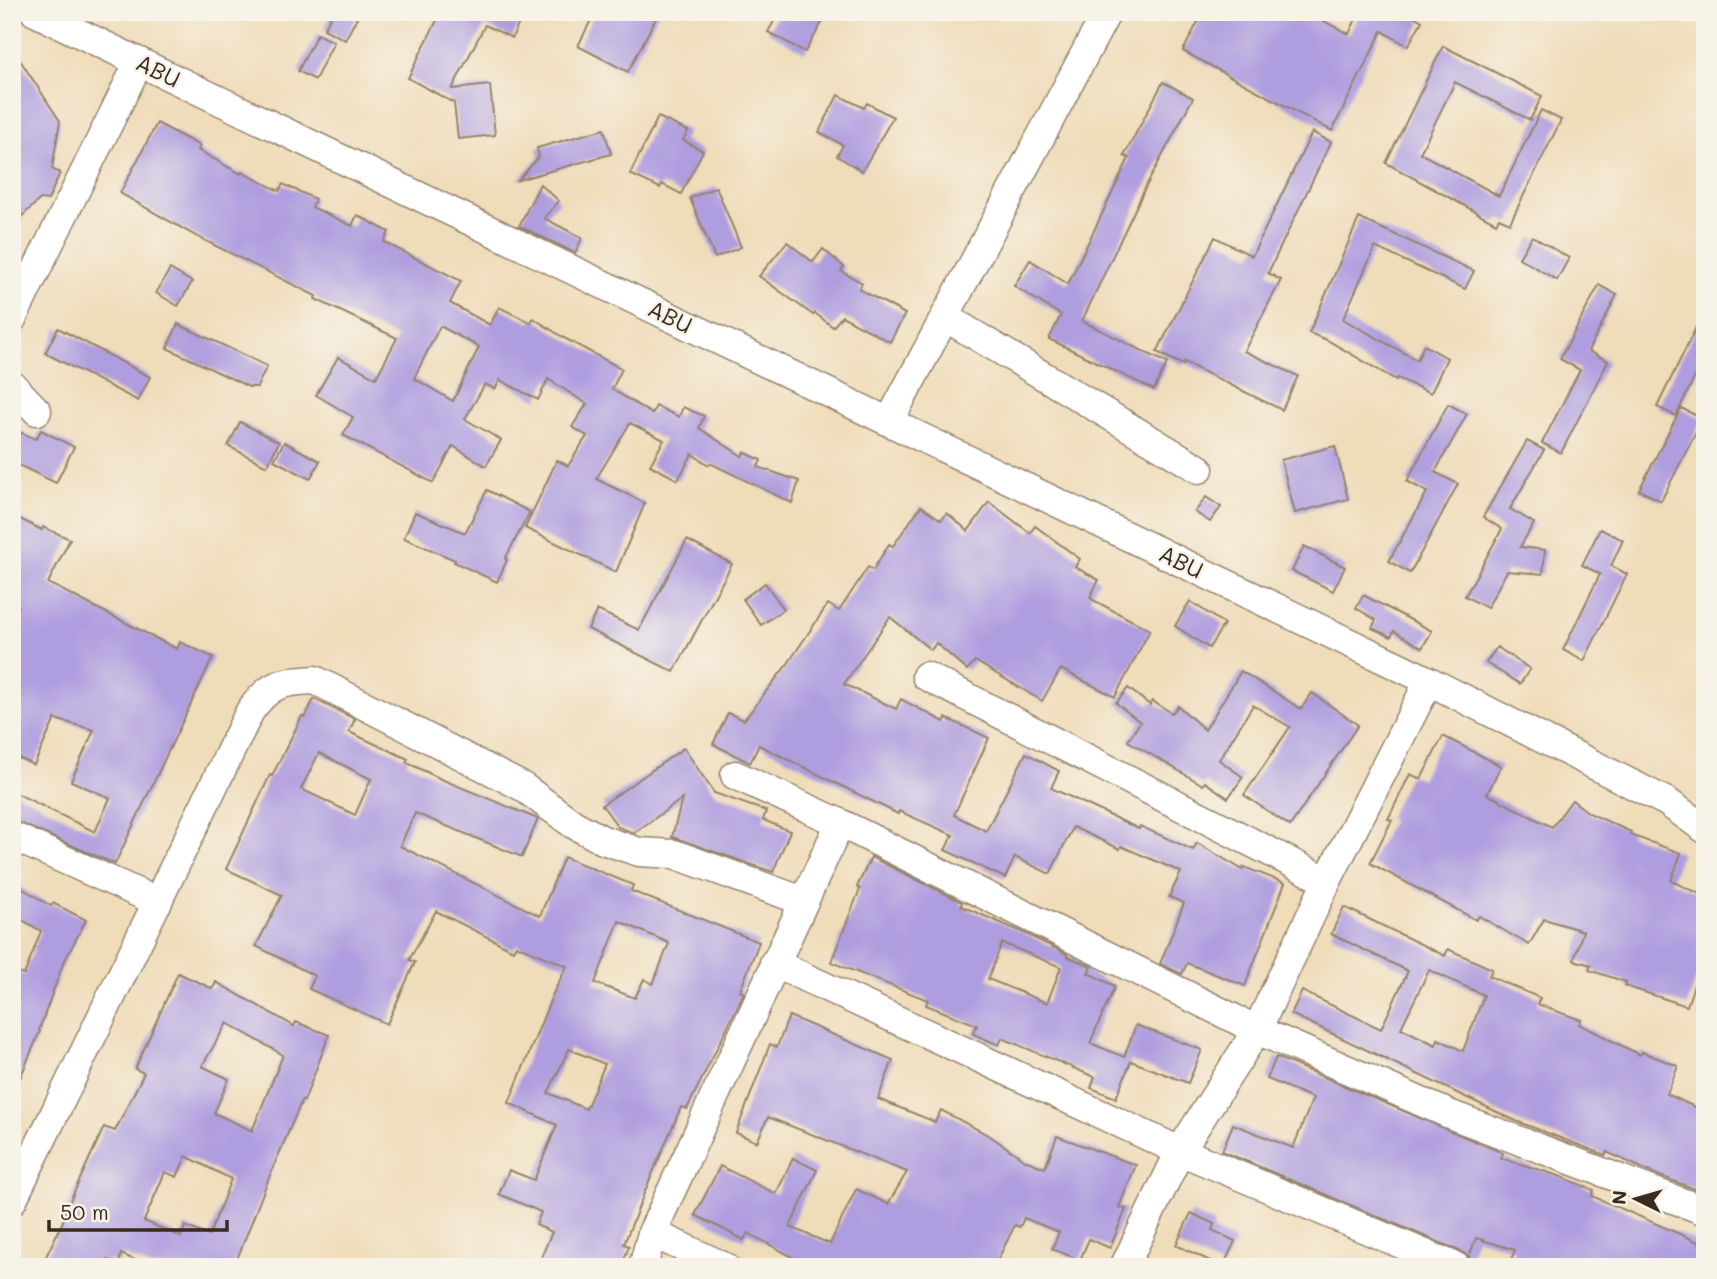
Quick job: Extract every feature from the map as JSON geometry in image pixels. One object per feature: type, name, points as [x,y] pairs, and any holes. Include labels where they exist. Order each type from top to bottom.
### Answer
[{"type":"street","name":"ABU","points":[[35,12],[1429,681],[1667,802],[1705,830]]},
{"type":"street","points":[[889,422],[1107,12]]},
{"type":"street","points":[[12,319],[139,62]]},
{"type":"street","points":[[945,317],[1199,469]]},
{"type":"street","points":[[12,385],[37,411]]},
{"type":"street","points":[[926,676],[1327,881]]},
{"type":"street","points":[[12,1201],[20,1164],[158,902],[250,711],[260,696],[282,682],[315,680],[523,787],[573,824],[603,840],[639,852],[674,854],[803,901]]},
{"type":"street","points":[[1124,1267],[1180,1151],[1257,1030],[1327,881],[1429,681]]},
{"type":"street","points":[[735,775],[841,823],[1257,1030],[1449,1114],[1705,1211]]},
{"type":"street","points":[[643,1267],[652,1233],[774,963],[841,823]]},
{"type":"street","points":[[12,836],[158,902]]},
{"type":"street","points":[[774,963],[1180,1151],[1442,1264]]},
{"type":"street","points":[[652,1233],[725,1267]]},
{"type":"building","points":[[333,12],[360,12],[345,40],[324,29]]},
{"type":"building","points":[[441,12],[524,12],[512,38],[485,25],[452,89],[490,85],[495,135],[458,139],[454,103],[408,78]]},
{"type":"building","points":[[595,12],[659,12],[628,72],[578,46]]},
{"type":"building","points":[[779,12],[828,12],[805,52],[768,32]]},
{"type":"building","points":[[1203,12],[1306,12],[1349,34],[1357,17],[1348,12],[1406,12],[1422,21],[1408,46],[1382,31],[1332,131],[1183,51]]},
{"type":"building","points":[[317,34],[334,42],[315,80],[298,71]]},
{"type":"building","points":[[1443,46],[1542,96],[1530,120],[1455,82],[1420,153],[1499,196],[1541,110],[1561,120],[1510,223],[1499,218],[1496,223],[1386,163]]},
{"type":"building","points":[[12,48],[60,121],[52,169],[60,173],[48,200],[40,199],[12,226],[12,152],[17,138],[12,126]]},
{"type":"building","points":[[1163,82],[1193,98],[1145,188],[1082,321],[1167,363],[1154,390],[1049,339],[1061,315],[1014,286],[1030,260],[1068,284],[1129,158],[1124,156]]},
{"type":"building","points":[[838,95],[864,108],[867,103],[893,117],[862,171],[837,156],[843,145],[819,132]]},
{"type":"building","points":[[658,117],[688,131],[683,140],[703,151],[681,194],[662,184],[660,188],[630,174]]},
{"type":"building","points":[[157,123],[200,146],[198,150],[241,174],[242,172],[279,191],[283,184],[315,199],[312,207],[352,226],[357,215],[389,232],[384,242],[461,281],[450,303],[490,325],[499,307],[531,323],[533,318],[622,369],[612,389],[652,414],[656,406],[679,417],[683,407],[704,416],[699,428],[742,456],[744,452],[761,460],[758,467],[799,481],[792,503],[710,463],[709,465],[692,454],[678,480],[650,465],[664,440],[630,423],[596,479],[645,503],[616,572],[525,528],[557,460],[568,466],[587,436],[572,427],[587,404],[548,379],[538,400],[500,380],[495,389],[485,384],[465,419],[501,440],[486,466],[453,446],[433,483],[343,435],[353,417],[316,395],[338,357],[376,378],[397,338],[315,299],[316,296],[196,236],[120,193]],"holes":[[[440,326],[479,347],[453,401],[414,378]]]},
{"type":"building","points":[[604,129],[611,154],[518,180],[539,157],[537,148]]},
{"type":"building","points":[[1312,132],[1331,142],[1268,273],[1281,280],[1244,351],[1298,376],[1282,410],[1184,362],[1183,365],[1157,352],[1215,237],[1252,256]]},
{"type":"building","points":[[540,184],[559,201],[544,218],[582,238],[575,253],[519,226]]},
{"type":"building","points":[[716,187],[741,247],[715,258],[690,198]]},
{"type":"building","points":[[1359,218],[1474,271],[1465,289],[1375,247],[1343,319],[1417,360],[1424,345],[1447,358],[1431,393],[1397,378],[1396,380],[1327,340],[1309,333]]},
{"type":"building","points":[[1532,236],[1569,258],[1557,280],[1519,258]]},
{"type":"building","points":[[787,242],[813,262],[823,249],[844,267],[841,271],[862,283],[859,289],[905,314],[890,342],[842,316],[833,327],[759,276]]},
{"type":"building","points":[[170,269],[192,282],[178,306],[156,293]]},
{"type":"building","points":[[1599,285],[1617,295],[1588,351],[1608,361],[1561,453],[1542,443],[1580,370],[1560,359]]},
{"type":"building","points":[[1705,309],[1705,356],[1676,416],[1657,407]]},
{"type":"building","points":[[178,324],[267,366],[257,387],[249,387],[167,348]]},
{"type":"building","points":[[58,328],[150,377],[138,401],[45,353]]},
{"type":"building","points":[[1448,404],[1467,414],[1435,472],[1458,484],[1410,573],[1389,561],[1427,492],[1407,481]]},
{"type":"building","points":[[1681,408],[1703,419],[1661,501],[1639,490]]},
{"type":"building","points":[[240,422],[279,442],[267,466],[228,446]]},
{"type":"building","points":[[12,429],[36,439],[41,430],[74,447],[56,483],[12,462]]},
{"type":"building","points":[[1527,441],[1544,450],[1510,509],[1534,523],[1520,547],[1545,550],[1543,574],[1507,571],[1487,608],[1465,596],[1502,529],[1483,517]]},
{"type":"building","points":[[284,442],[320,461],[310,479],[274,460]]},
{"type":"building","points":[[1335,446],[1348,499],[1295,513],[1281,460]]},
{"type":"building","points":[[487,490],[530,512],[505,559],[507,560],[497,582],[404,538],[415,512],[465,533]]},
{"type":"building","points":[[1206,497],[1221,507],[1210,522],[1195,512]]},
{"type":"building","points":[[989,502],[1030,533],[1035,526],[1080,559],[1075,567],[1099,580],[1090,597],[1150,630],[1115,697],[1061,669],[1042,701],[975,661],[967,670],[936,643],[931,650],[890,617],[844,684],[896,709],[901,699],[944,722],[946,718],[989,738],[954,815],[986,831],[1026,753],[1059,771],[1051,788],[1139,829],[1140,826],[1193,850],[1197,843],[1243,870],[1244,867],[1285,883],[1245,986],[1187,963],[1182,974],[1160,964],[1184,903],[1169,897],[1181,872],[1121,846],[1120,849],[1073,827],[1050,874],[1015,857],[1005,878],[945,850],[953,835],[899,811],[898,814],[759,745],[750,763],[713,744],[728,713],[744,720],[789,662],[828,604],[839,611],[868,567],[873,570],[889,544],[893,546],[921,506],[941,520],[947,513],[968,531]]},
{"type":"building","points":[[12,515],[42,530],[43,527],[70,539],[48,583],[177,649],[180,642],[213,657],[115,864],[12,820],[12,791],[95,832],[110,798],[71,781],[94,730],[55,719],[34,765],[12,755],[12,620],[19,607],[12,603]]},
{"type":"building","points":[[1600,529],[1623,540],[1611,566],[1627,574],[1584,661],[1563,650],[1600,574],[1582,565]]},
{"type":"building","points":[[687,540],[732,564],[674,672],[588,629],[597,610],[639,630]]},
{"type":"building","points":[[1304,546],[1345,567],[1333,591],[1292,571]]},
{"type":"building","points":[[765,583],[784,609],[761,625],[743,599]]},
{"type":"building","points":[[1363,595],[1432,631],[1422,648],[1394,631],[1391,637],[1372,628],[1376,620],[1356,608]]},
{"type":"building","points":[[1190,601],[1224,624],[1209,648],[1175,626]]},
{"type":"building","points":[[1497,647],[1530,669],[1520,684],[1486,663]]},
{"type":"building","points":[[1241,671],[1301,709],[1312,693],[1358,725],[1290,826],[1244,795],[1290,727],[1253,705],[1219,760],[1243,777],[1228,798],[1205,782],[1203,785],[1128,741],[1140,722],[1116,703],[1128,688],[1150,705],[1152,701],[1172,713],[1178,706],[1205,730]]},
{"type":"building","points":[[314,699],[355,719],[349,732],[408,759],[406,762],[441,779],[538,819],[522,857],[415,813],[400,846],[540,916],[564,857],[633,885],[631,891],[759,942],[740,991],[744,993],[687,1109],[681,1107],[645,1191],[624,1244],[629,1246],[621,1267],[537,1267],[552,1232],[536,1225],[541,1212],[499,1194],[509,1170],[534,1180],[557,1125],[509,1103],[552,996],[567,966],[516,945],[513,950],[436,911],[409,960],[415,962],[387,1024],[309,989],[315,976],[256,946],[282,895],[226,869],[270,775],[272,776],[302,716],[305,717]],"holes":[[[319,753],[371,779],[355,815],[301,789]],[[619,921],[669,943],[653,984],[644,979],[635,998],[595,983]],[[569,1049],[605,1064],[586,1109],[548,1093]]]},
{"type":"building","points":[[1443,736],[1501,766],[1487,794],[1552,827],[1572,800],[1589,813],[1631,832],[1630,835],[1681,853],[1671,881],[1705,896],[1705,982],[1696,979],[1687,1006],[1625,986],[1626,982],[1589,970],[1591,965],[1574,960],[1583,931],[1544,919],[1529,945],[1479,916],[1476,920],[1370,863],[1392,820],[1388,819],[1410,774],[1421,779]]},
{"type":"building","points":[[684,748],[714,793],[766,811],[763,820],[790,831],[773,872],[672,837],[682,799],[634,833],[618,827],[602,805]]},
{"type":"building","points":[[871,857],[962,902],[961,906],[1091,966],[1088,973],[1115,986],[1090,1043],[1124,1057],[1136,1025],[1202,1050],[1188,1083],[1131,1061],[1116,1098],[1091,1088],[1095,1077],[1002,1038],[999,1045],[973,1034],[977,1025],[926,1005],[928,1000],[831,962],[860,889],[857,887]],"holes":[[[1002,943],[1061,967],[1047,1003],[988,979]]]},
{"type":"building","points":[[12,882],[51,906],[53,903],[86,920],[63,964],[40,1031],[12,1097],[12,970],[24,975],[41,931],[12,914]]},
{"type":"building","points":[[1344,907],[1445,956],[1448,949],[1492,969],[1489,976],[1540,998],[1537,1004],[1581,1020],[1579,1024],[1640,1055],[1642,1052],[1678,1066],[1667,1094],[1705,1112],[1705,1193],[1607,1152],[1605,1155],[1516,1121],[1291,1014],[1302,991],[1381,1029],[1408,971],[1331,934]],"holes":[[[1429,970],[1484,995],[1463,1051],[1438,1039],[1436,1045],[1401,1028]]]},
{"type":"building","points":[[178,973],[213,989],[216,982],[294,1026],[296,1022],[329,1035],[234,1267],[151,1267],[121,1254],[119,1264],[108,1260],[106,1267],[41,1267],[104,1127],[115,1131],[144,1073],[135,1069]],"holes":[[[227,1023],[283,1055],[252,1131],[214,1113],[229,1079],[202,1066]],[[186,1156],[231,1179],[209,1236],[185,1226],[181,1237],[144,1221],[165,1172],[177,1177]]]},
{"type":"building","points":[[789,1016],[893,1060],[878,1099],[935,1122],[941,1110],[990,1136],[1025,1160],[1045,1168],[1057,1136],[1136,1165],[1119,1207],[1126,1209],[1110,1248],[1089,1239],[1080,1260],[1052,1249],[1059,1232],[1024,1218],[1020,1227],[1015,1225],[994,1267],[811,1267],[748,1233],[744,1240],[695,1215],[720,1166],[776,1194],[793,1158],[817,1170],[790,1227],[830,1244],[856,1189],[888,1204],[907,1172],[768,1117],[757,1142],[736,1133],[770,1044],[777,1047]]},
{"type":"building","points":[[1276,1057],[1503,1153],[1501,1158],[1594,1190],[1592,1196],[1705,1245],[1705,1267],[1508,1267],[1515,1250],[1476,1238],[1469,1257],[1222,1151],[1233,1124],[1293,1148],[1313,1098],[1267,1079]]},
{"type":"building","points":[[1191,1213],[1214,1224],[1212,1230],[1235,1241],[1223,1267],[1176,1245]]}]
